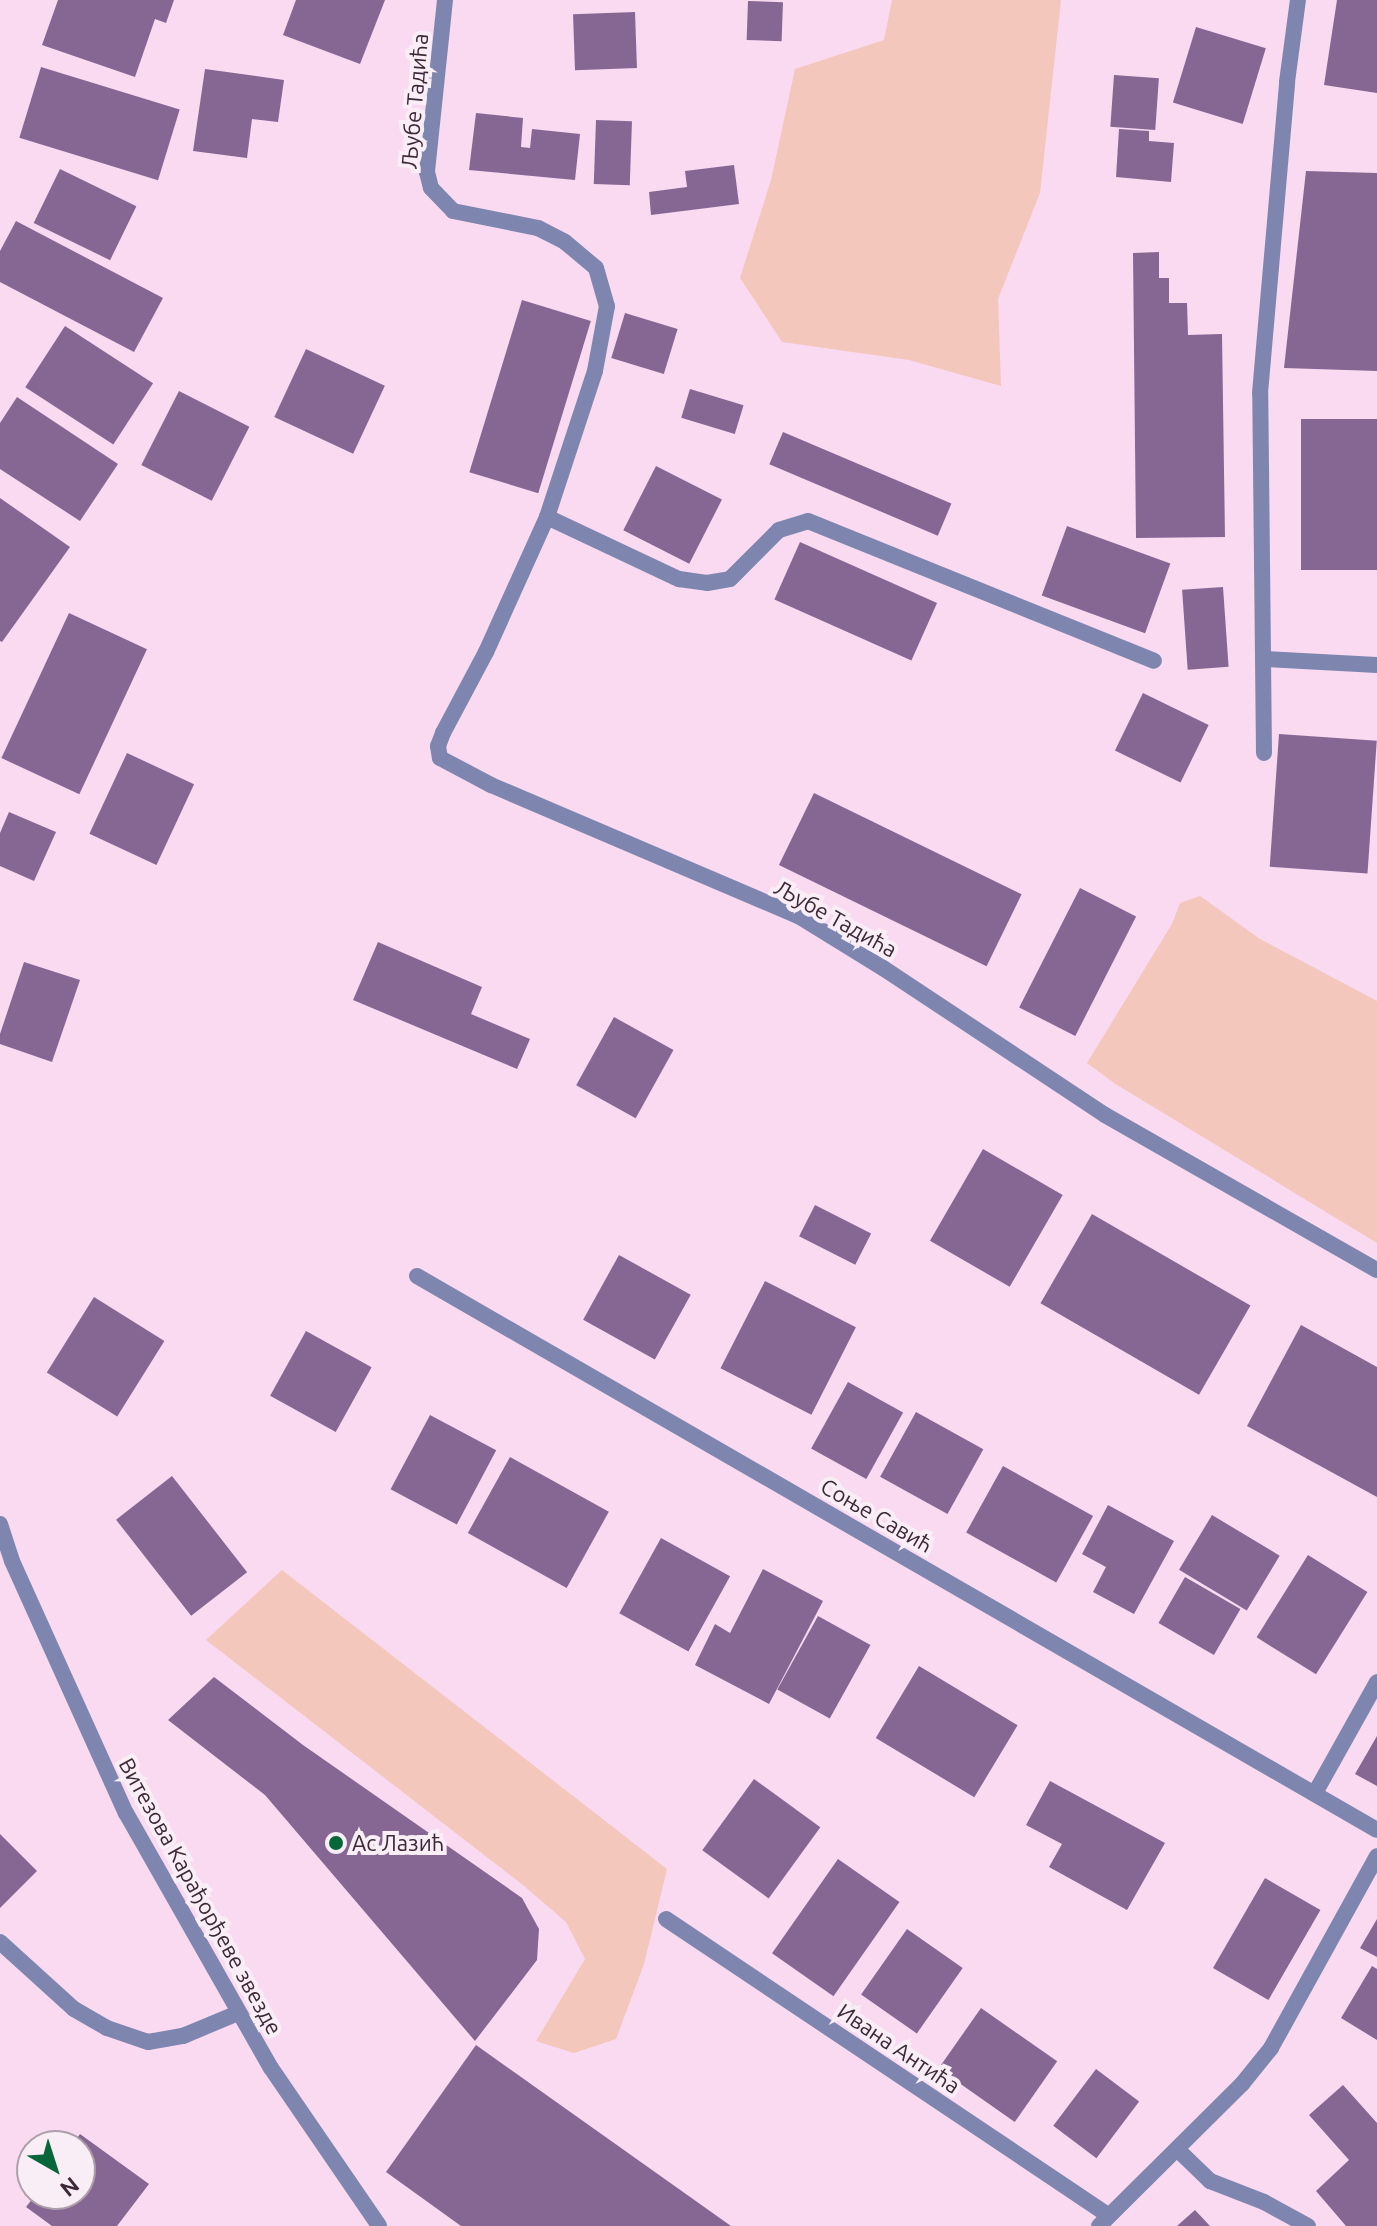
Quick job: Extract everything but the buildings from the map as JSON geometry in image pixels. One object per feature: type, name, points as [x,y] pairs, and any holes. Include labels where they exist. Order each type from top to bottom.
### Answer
[{"type":"street","name":"Љубе Тадића","points":[[445,0],[427,172],[431,188],[453,211],[554,234],[584,255],[603,282],[607,306],[595,371],[547,517],[486,652],[443,733],[438,746],[440,758],[479,779],[800,917],[883,968],[1105,1115],[1377,1270]]},
{"type":"street","points":[[1264,753],[1260,393],[1287,82],[1298,0]]},
{"type":"street","points":[[547,517],[679,579],[707,583],[730,579],[779,530],[808,521],[1154,661]]},
{"type":"street","points":[[1264,659],[1377,665]]},
{"type":"street","name":"Соње Савић","points":[[417,1276],[1377,1830]]},
{"type":"street","name":"Витезова Карађорђеве звезде","points":[[0,1524],[6,1565],[126,1813],[238,2013],[379,2226]]},
{"type":"street","points":[[1315,1793],[1377,1682]]},
{"type":"street","points":[[1103,2220],[1178,2150],[1271,2048],[1315,1975],[1377,1856]]},
{"type":"street","name":"Ивана Антића","points":[[666,1919],[1103,2220]]},
{"type":"street","points":[[0,1942],[74,2009],[107,2028],[148,2042],[183,2036],[238,2013]]},
{"type":"street","points":[[1178,2150],[1210,2181],[1264,2202],[1308,2226]]},
{"type":"shaded area","points":[[892,0],[1061,0],[1040,193],[998,299],[1001,386],[909,360],[782,342],[740,278],[771,180],[795,69],[884,40]]},
{"type":"shaded area","points":[[1200,896],[1260,939],[1377,1001],[1377,1243],[1114,1083],[1087,1063],[1172,924],[1180,903]]},
{"type":"shaded area","points":[[282,1570],[667,1869],[644,1964],[616,2039],[574,2053],[536,2041],[585,1959],[566,1922],[523,1885],[206,1640]]},
{"type":"place","name":"Ас Лазић","points":[[336,1843]]}]
